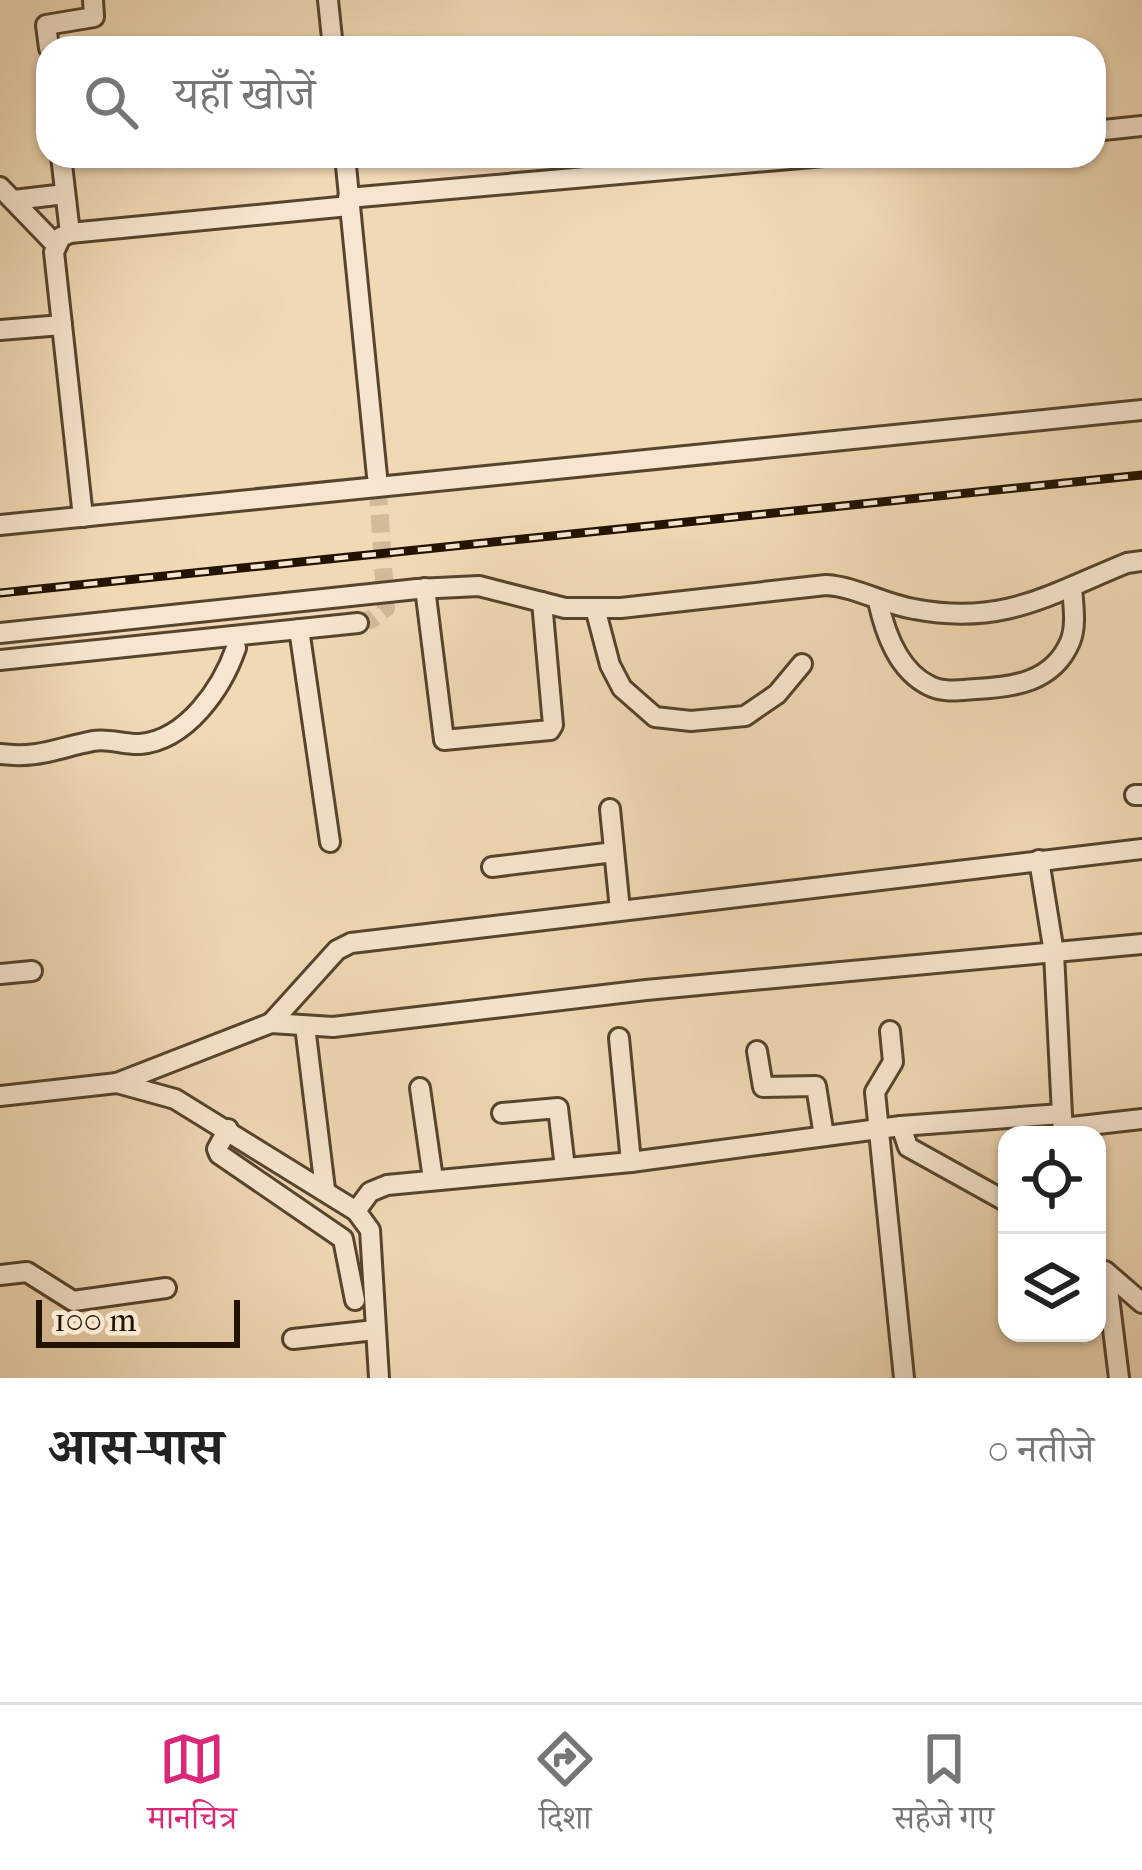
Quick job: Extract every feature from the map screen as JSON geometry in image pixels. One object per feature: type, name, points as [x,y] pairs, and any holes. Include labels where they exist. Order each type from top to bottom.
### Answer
[{"type":"street","points":[[47,36],[46,25],[94,16],[93,0]]},
{"type":"street","points":[[328,0],[332,36]]},
{"type":"street","points":[[1106,129],[1142,126]]},
{"type":"street","points":[[62,168],[62,325],[83,517]]},
{"type":"street","points":[[346,168],[377,476]]},
{"type":"street","points":[[7,193],[63,239],[349,202],[677,168]]},
{"type":"street","points":[[7,193],[65,194]]},
{"type":"street","points":[[0,330],[62,325]]},
{"type":"street","points":[[0,525],[1142,410]]},
{"type":"street","points":[[0,633],[479,586],[565,608],[595,608],[848,586],[878,601],[980,616],[1032,605],[1127,563],[1142,561]]},
{"type":"street","points":[[878,601],[897,655],[930,686],[947,691],[1012,687],[1037,679],[1069,646],[1072,586]]},
{"type":"street","points":[[425,588],[444,740],[550,730],[542,602]]},
{"type":"street","points":[[595,608],[610,665],[622,688],[655,717],[670,721],[745,716],[777,694],[802,664]]},
{"type":"street","points":[[0,660],[358,623]]},
{"type":"street","points":[[299,629],[330,842]]},
{"type":"street","points":[[0,754],[28,758],[99,740],[139,744],[166,738],[186,723],[226,676],[236,648]]},
{"type":"street","points":[[610,809],[620,910]]},
{"type":"street","points":[[0,1096],[117,1083],[271,1023],[337,950],[351,943],[1142,849]]},
{"type":"street","points":[[492,867],[614,852]]},
{"type":"street","points":[[1039,860],[1054,953],[1062,1126],[1142,1119]]},
{"type":"street","points":[[271,1023],[333,1027],[646,990],[1142,944]]},
{"type":"street","points":[[0,974],[32,970]]},
{"type":"street","points":[[304,1026],[325,1189]]},
{"type":"street","points":[[890,1031],[893,1062],[875,1092],[891,1128],[908,1147],[998,1197]]},
{"type":"street","points":[[619,1038],[631,1162]]},
{"type":"street","points":[[757,1051],[763,1087],[816,1086],[824,1136]]},
{"type":"street","points":[[117,1083],[176,1099],[356,1211],[370,1230],[379,1378]]},
{"type":"street","points":[[420,1088],[433,1179]]},
{"type":"street","points":[[502,1112],[558,1108],[565,1168]]},
{"type":"street","points":[[356,1211],[370,1192],[433,1179],[631,1162],[891,1128],[998,1127]]},
{"type":"street","points":[[891,1128],[904,1378]]},
{"type":"street","points":[[228,1129],[218,1154],[344,1239],[355,1300]]},
{"type":"street","points":[[0,1275],[27,1272],[73,1300],[166,1288]]},
{"type":"street","points":[[1106,1273],[1142,1304]]},
{"type":"street","points":[[1106,1299],[1119,1378]]},
{"type":"street","points":[[293,1339],[375,1330]]},
{"type":"tunnel","points":[[358,623],[386,608],[377,476]]},
{"type":"railway","points":[[0,593],[1142,475]]}]
